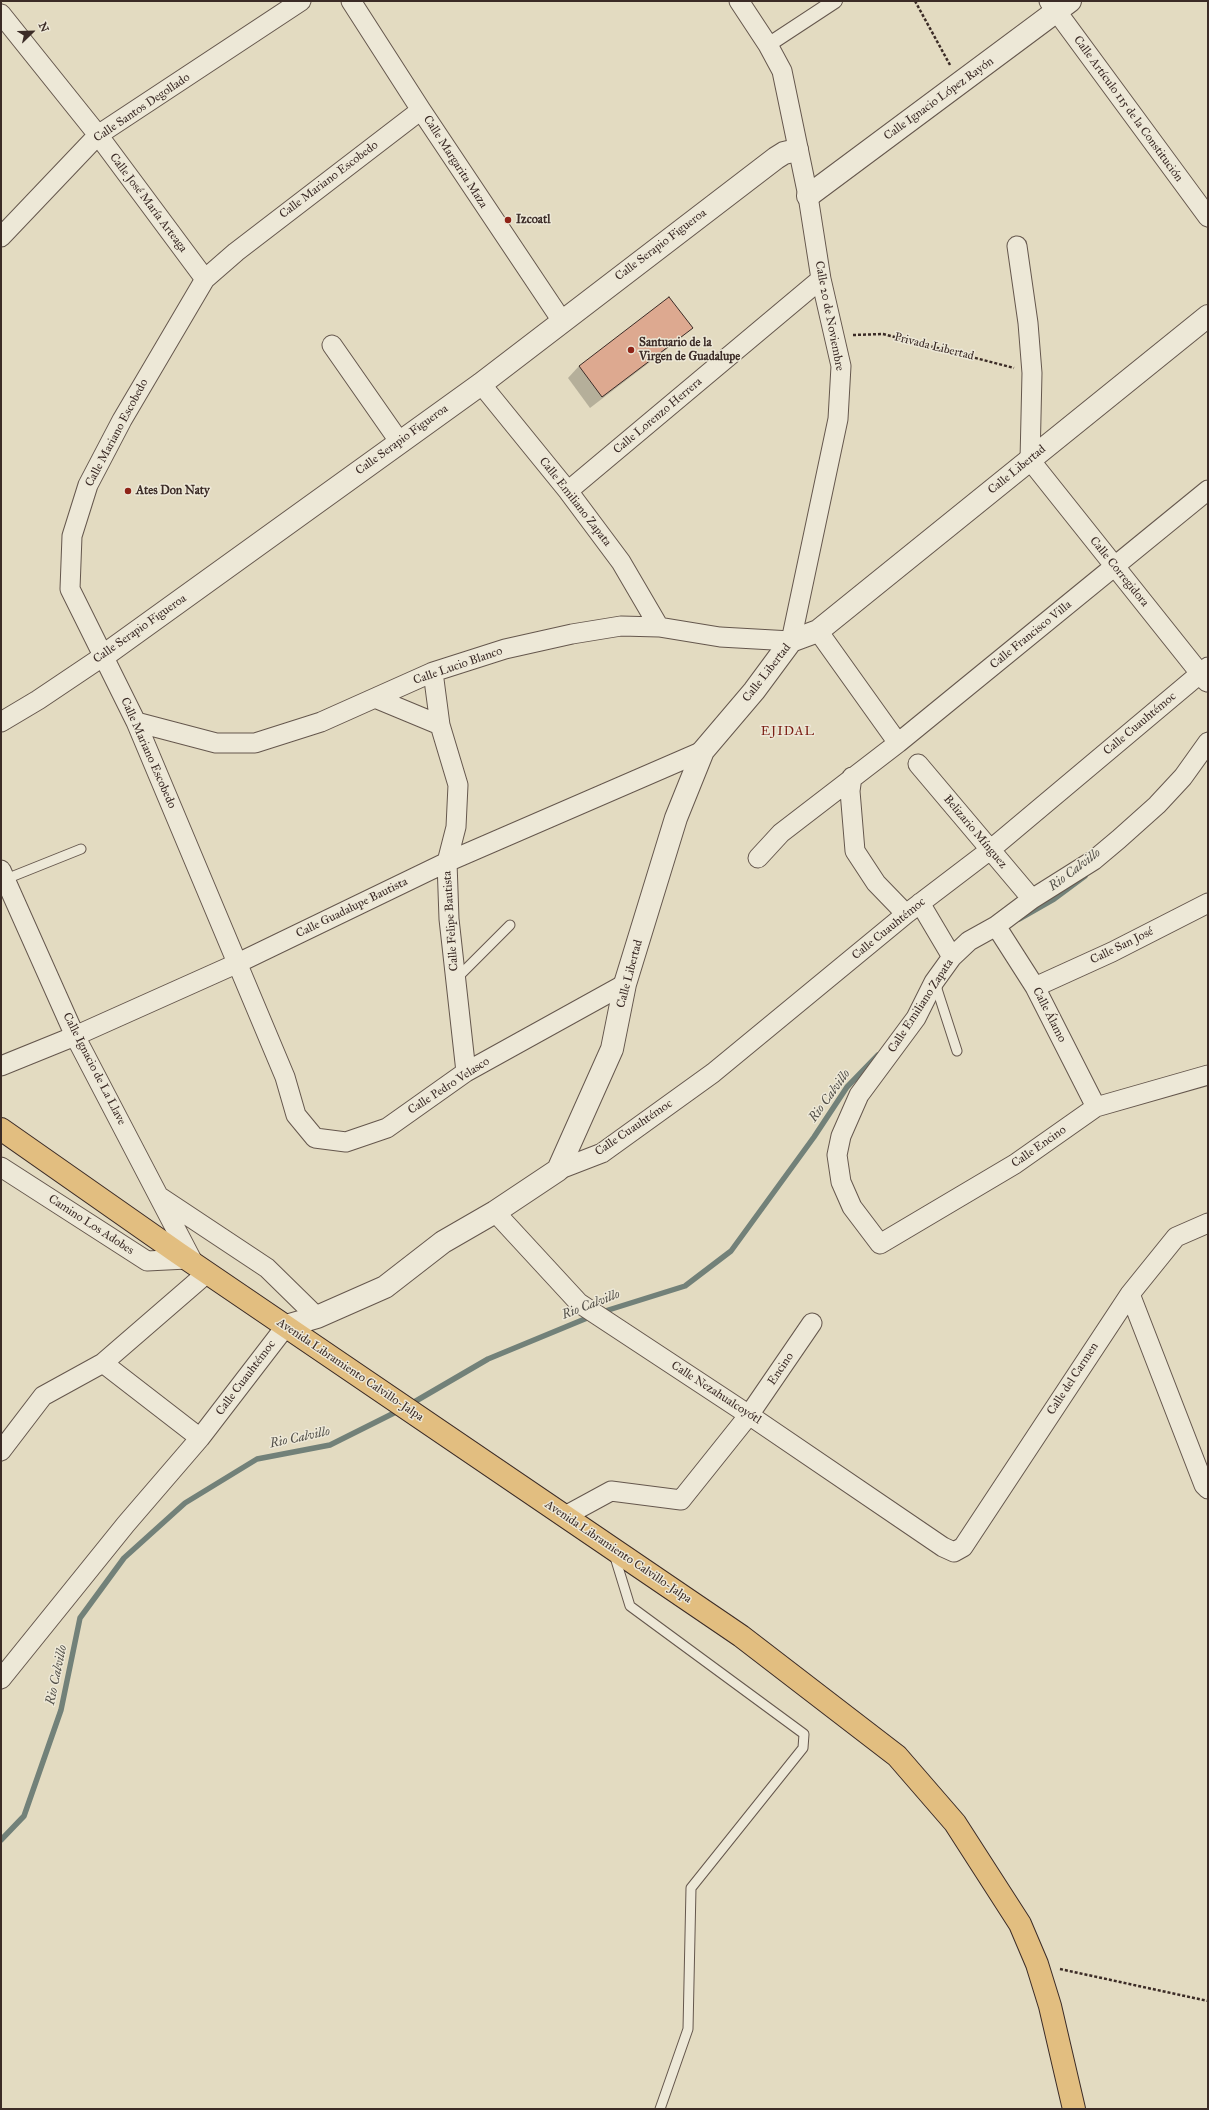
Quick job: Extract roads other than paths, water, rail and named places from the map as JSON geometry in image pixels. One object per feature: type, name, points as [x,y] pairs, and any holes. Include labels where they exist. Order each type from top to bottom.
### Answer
[{"type":"main road","name":"Avenida Libramiento Calvillo-Jalpa","points":[[1,1129],[196,1265],[741,1636],[897,1756],[955,1823],[1020,1924],[1037,1964],[1050,2006],[1074,2109]]},
{"type":"street","name":"Calle Santos Degollado","points":[[1,237],[98,135],[301,1]]},
{"type":"street","name":"Calle Margarita Maza","points":[[351,1],[421,110],[562,321]]},
{"type":"street","name":"Calle 20 de Noviembre","points":[[739,1],[768,45],[782,71],[808,196],[821,279],[841,366],[838,419],[791,642]]},
{"type":"street","points":[[768,45],[835,1]]},
{"type":"street","name":"Calle Ignacio López Rayón","points":[[808,196],[961,83],[1059,5]]},
{"type":"street","name":"Calle Artículo 115 de la Constitución","points":[[1059,5],[1208,217]]},
{"type":"street","name":"Calle José María Arteaga","points":[[1,14],[98,135],[205,279]]},
{"type":"street","name":"Calle Mariano Escobedo","points":[[296,1115],[285,1077],[136,722],[70,589],[72,536],[88,485],[122,420],[205,279],[236,252],[421,110]]},
{"type":"street","name":"Calle Serapio Figueroa","points":[[1,722],[38,700],[102,656],[399,441],[481,384],[776,158],[784,153],[798,150]]},
{"type":"street","points":[[1017,246],[1028,323],[1032,373],[1030,460]]},
{"type":"street","name":"Calle Lorenzo Herrera","points":[[568,491],[821,279]]},
{"type":"street","name":"Calle Libertad","points":[[558,1170],[612,1049],[625,984],[676,818],[702,751],[754,691],[791,642],[818,631],[1208,316]]},
{"type":"street","points":[[332,345],[399,441]]},
{"type":"street","name":"Calle Emiliano Zapata","points":[[481,384],[568,491],[621,562],[659,627]]},
{"type":"street","name":"Calle Corregidora","points":[[1030,460],[1114,566],[1205,674]]},
{"type":"street","name":"Calle Francisco Villa","points":[[758,858],[781,833],[898,743],[1208,490]]},
{"type":"street","name":"Calle Lucio Blanco","points":[[136,722],[216,743],[255,743],[321,722],[433,672],[505,649],[572,634],[621,626],[659,627],[720,637],[791,642]]},
{"type":"street","points":[[818,631],[898,743]]},
{"type":"street","name":"Calle Felipe Bautista","points":[[433,672],[440,724],[458,785],[456,827],[447,862],[450,919],[466,1072]]},
{"type":"street","name":"Calle Cuauhtémoc","points":[[1,1679],[126,1524],[200,1438],[286,1326],[317,1317],[385,1287],[443,1242],[495,1212],[558,1170],[602,1153],[713,1073],[913,908],[990,850],[1205,674]]},
{"type":"street","points":[[375,698],[440,724]]},
{"type":"street","name":"Calle Emiliano Zapata","points":[[880,1244],[852,1207],[841,1182],[837,1155],[841,1136],[859,1095],[916,1018],[934,982],[952,957],[969,941],[996,926],[1032,899],[1094,860],[1157,805],[1183,777],[1208,742]]},
{"type":"street","name":"Calle Guadalupe Bautista","points":[[1,1066],[75,1036],[238,963],[447,862],[702,751]]},
{"type":"street","name":"Belizario Mínguez","points":[[918,764],[1032,899]]},
{"type":"street","points":[[852,777],[850,791],[855,851],[876,883],[913,908],[952,957]]},
{"type":"street","name":"Calle Ignacio de La Llave","points":[[3,874],[75,1036],[196,1265]]},
{"type":"street","name":"Calle San José","points":[[1035,987],[1112,952],[1208,903]]},
{"type":"street","name":"Calle Álamo","points":[[996,926],[1035,987],[1096,1107]]},
{"type":"street","name":"Calle Pedro Velasco","points":[[296,1115],[315,1138],[346,1142],[387,1128],[466,1072],[625,984]]},
{"type":"street","name":"Calle Encino","points":[[880,1244],[1015,1164],[1096,1107],[1208,1075]]},
{"type":"street","name":"Camino Los Adobes","points":[[1,1167],[147,1261],[196,1265]]},
{"type":"street","points":[[159,1196],[267,1268],[317,1317]]},
{"type":"street","name":"Calle Nezahualcoyótl","points":[[495,1212],[580,1303],[749,1415],[943,1547],[954,1552]]},
{"type":"street","name":"Calle del Carmen","points":[[954,1552],[963,1547],[1130,1294],[1176,1237],[1208,1223]]},
{"type":"street","points":[[1,1451],[43,1396],[103,1363],[196,1265]]},
{"type":"street","points":[[1130,1294],[1204,1485],[1208,1489]]},
{"type":"street","name":"Encino","points":[[565,1516],[611,1491],[680,1500],[749,1415],[812,1323]]},
{"type":"street","points":[[103,1363],[200,1438]]},
{"type":"lane","points":[[3,874],[81,849]]},
{"type":"lane","points":[[456,979],[510,925]]},
{"type":"lane","points":[[934,982],[957,1051]]},
{"type":"lane","points":[[613,1548],[630,1606],[804,1734],[803,1748],[691,1888],[688,2029],[660,2109]]},
{"type":"waterway","name":"Rio Calvillo","points":[[1019,919],[1054,899],[1085,876]]},
{"type":"waterway","name":"Rio Calvillo","points":[[602,1312],[685,1286],[731,1251],[814,1137],[847,1087],[878,1055]]},
{"type":"waterway","name":"Rio Calvillo","points":[[409,1405],[488,1359],[592,1316]]},
{"type":"waterway","name":"Rio Calvillo","points":[[1,1840],[24,1816],[61,1710],[80,1618],[124,1558],[185,1503],[257,1459],[330,1445],[400,1410]]},
{"type":"place","name":"Izcoatl","points":[[508,220]]},
{"type":"place","name":"Santuario de la Virgen de Guadalupe","points":[[631,350]]},
{"type":"place","name":"Ates Don Naty","points":[[128,491]]},
{"type":"district","name":"EJIDAL","points":[[788,732]]}]
